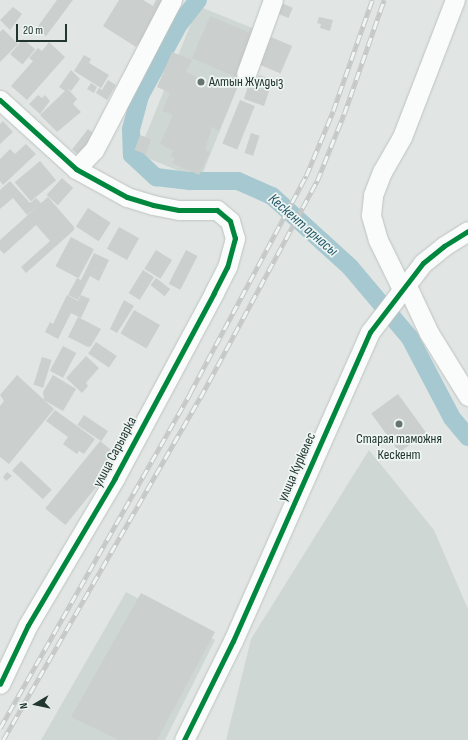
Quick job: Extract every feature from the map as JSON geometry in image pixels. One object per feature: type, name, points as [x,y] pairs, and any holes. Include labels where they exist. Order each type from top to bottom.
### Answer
[{"type":"street","points":[[0,100],[76,168],[94,150],[172,0]]},
{"type":"street","points":[[246,74],[273,0]]},
{"type":"street","points":[[455,0],[402,137],[382,172],[373,195],[371,215],[378,240],[400,292],[429,333],[468,396]]},
{"type":"street","name":"улица Сарыарка","points":[[0,684],[4,660],[115,478],[214,293],[235,244],[233,225],[225,214],[217,210],[179,210],[153,206],[127,197],[76,168]]},
{"type":"street","name":"улица Куркелес","points":[[184,740],[233,641],[370,332],[423,263],[444,246],[468,231]]},
{"type":"shaded area","name":"Алтын Жулдыз","points":[[198,6],[260,31],[200,179],[138,154]]},
{"type":"shaded area","points":[[369,450],[434,530],[468,609],[468,740],[226,740],[251,639]]},
{"type":"shaded area","points":[[126,592],[215,640],[165,740],[41,740]]},
{"type":"building","points":[[57,0],[73,0],[46,36],[36,29]]},
{"type":"building","points":[[119,0],[143,0],[153,6],[156,0],[163,0],[161,10],[156,8],[163,12],[136,47],[103,26]]},
{"type":"building","points":[[279,2],[293,8],[289,18],[275,12]]},
{"type":"building","points":[[13,7],[22,14],[10,30],[0,20]]},
{"type":"building","points":[[210,16],[257,36],[239,78],[192,58]]},
{"type":"building","points":[[319,17],[333,20],[330,31],[320,28],[321,24],[317,23]]},
{"type":"building","points":[[3,29],[18,44],[0,62],[0,32]]},
{"type":"building","points":[[271,37],[292,46],[280,74],[259,65]]},
{"type":"building","points":[[23,39],[35,49],[22,65],[10,54]]},
{"type":"building","points":[[49,42],[65,57],[27,100],[11,86],[33,61],[29,58],[38,48],[42,51]]},
{"type":"building","points":[[172,52],[192,60],[186,72],[219,86],[222,79],[238,86],[219,131],[209,126],[211,130],[205,150],[210,152],[199,175],[172,163],[175,158],[171,156],[173,150],[160,144],[173,115],[162,111],[170,93],[157,87]]},
{"type":"building","points":[[84,55],[91,59],[89,63],[109,75],[101,88],[74,71]]},
{"type":"building","points":[[71,70],[80,79],[71,91],[67,88],[77,99],[73,104],[81,112],[57,132],[40,115],[65,91],[59,87]]},
{"type":"building","points":[[259,75],[273,80],[264,106],[244,99],[250,79],[257,81]]},
{"type":"building","points":[[108,80],[116,85],[107,100],[96,93],[99,88],[102,90]]},
{"type":"building","points":[[91,83],[97,87],[94,93],[87,89]]},
{"type":"building","points":[[38,95],[42,98],[45,95],[50,101],[40,114],[29,104]]},
{"type":"building","points":[[240,100],[255,106],[237,150],[222,144]]},
{"type":"building","points":[[3,121],[13,132],[0,144],[0,124]]},
{"type":"building","points":[[88,129],[97,136],[81,156],[72,149]]},
{"type":"building","points":[[251,133],[260,136],[253,156],[245,153]]},
{"type":"building","points":[[140,135],[151,139],[146,154],[135,150]]},
{"type":"building","points":[[26,144],[36,154],[3,185],[0,181],[0,159],[10,149],[15,154]]},
{"type":"building","points":[[40,161],[56,180],[31,201],[15,182]]},
{"type":"building","points":[[62,178],[73,188],[58,205],[47,195]]},
{"type":"building","points":[[10,181],[30,203],[36,198],[41,203],[48,197],[74,227],[74,230],[26,273],[21,267],[50,241],[36,225],[4,254],[0,250],[0,240],[39,205],[27,215],[13,198],[0,209],[0,190]]},
{"type":"building","points":[[88,208],[111,223],[99,241],[76,226]]},
{"type":"building","points":[[119,227],[139,238],[127,260],[107,249]]},
{"type":"building","points":[[71,237],[94,249],[78,278],[56,266]]},
{"type":"building","points":[[156,250],[172,260],[160,279],[144,269]]},
{"type":"building","points":[[186,250],[198,256],[180,290],[169,284]]},
{"type":"building","points":[[94,253],[109,260],[99,281],[90,276],[78,300],[68,295],[77,278],[81,280]]},
{"type":"building","points":[[143,270],[154,277],[140,300],[129,293]]},
{"type":"building","points":[[156,278],[170,289],[165,296],[150,285]]},
{"type":"building","points":[[67,295],[78,301],[81,295],[90,299],[81,318],[71,313],[58,339],[45,332],[50,322],[53,324]]},
{"type":"building","points":[[124,300],[134,306],[117,333],[110,329]]},
{"type":"building","points":[[134,310],[160,325],[146,348],[121,333]]},
{"type":"building","points":[[78,317],[101,329],[91,346],[88,347],[68,337]]},
{"type":"building","points":[[96,342],[117,356],[109,368],[88,354]]},
{"type":"building","points":[[63,346],[76,353],[63,378],[50,371]]},
{"type":"building","points":[[86,356],[99,368],[86,383],[88,386],[82,393],[66,378]]},
{"type":"building","points":[[42,357],[52,360],[43,388],[34,385]]},
{"type":"building","points":[[17,375],[54,409],[9,464],[0,457],[0,406],[4,401],[0,395]]},
{"type":"building","points":[[53,375],[76,389],[63,411],[44,400],[43,392]]},
{"type":"building","name":"Старая таможня Кескент","points":[[398,394],[426,433],[400,452],[371,413]]},
{"type":"building","points":[[55,410],[95,439],[84,454],[79,451],[77,454],[63,444],[68,437],[46,421]]},
{"type":"building","points":[[84,415],[108,431],[101,441],[77,425]]},
{"type":"building","points":[[126,426],[133,430],[128,436],[122,432]]},
{"type":"building","points":[[100,441],[120,457],[65,525],[45,509]]},
{"type":"building","points":[[21,461],[52,490],[43,499],[12,471]]},
{"type":"building","points":[[7,472],[12,476],[6,481],[3,477]]},
{"type":"building","points":[[141,593],[215,632],[157,740],[119,740],[71,717]]},
{"type":"waterway","name":"Кескент арнасы","points":[[198,0],[178,26],[140,96],[131,130],[132,155],[156,177],[190,181],[238,181],[272,196],[350,267],[410,338],[452,418],[468,437]]},
{"type":"railway","points":[[0,728],[190,393],[306,176],[333,111],[372,0]]},
{"type":"railway","points":[[3,740],[200,398],[317,181],[344,114],[384,0]]},
{"type":"cycle path","points":[[0,100],[76,169],[127,197],[153,205],[179,210],[217,210],[230,221],[235,238],[227,267],[214,293],[115,478],[28,625],[0,684]]},
{"type":"cycle path","points":[[184,740],[233,641],[370,332],[423,263],[444,246],[468,231]]},
{"type":"place","name":"Алтын Жулдыз","points":[[201,82]]},
{"type":"place","name":"Старая таможня Кескент","points":[[399,424]]}]
